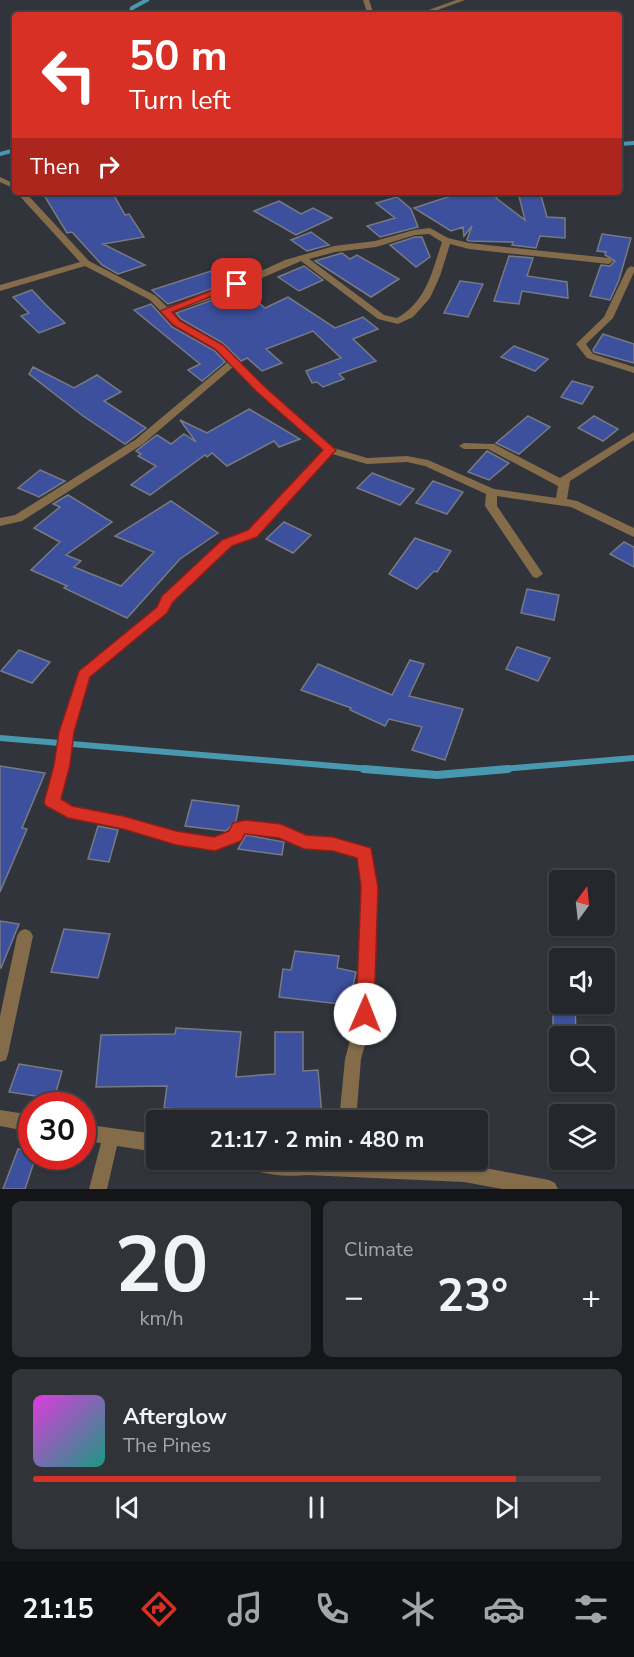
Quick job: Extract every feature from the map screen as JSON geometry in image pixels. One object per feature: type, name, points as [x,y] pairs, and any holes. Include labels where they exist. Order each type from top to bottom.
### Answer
[{"type":"street","points":[[427,12],[462,0]]},
{"type":"street","points":[[23,195],[86,263],[153,298],[177,323],[219,347],[261,390],[330,450],[367,461],[407,459],[428,463],[492,492],[573,504],[634,533]]},
{"type":"street","points":[[165,311],[220,293],[253,276],[303,258],[334,249],[376,244],[414,233],[430,231],[447,241],[469,246],[609,261]]},
{"type":"street","points":[[303,258],[381,317],[398,321],[420,307],[436,280],[447,241]]},
{"type":"street","points":[[0,288],[86,263]]},
{"type":"street","points":[[631,268],[608,318],[581,344],[590,356],[634,370]]},
{"type":"street","points":[[0,522],[18,518],[139,442],[234,362]]},
{"type":"street","points":[[561,501],[565,479],[634,435]]},
{"type":"street","points":[[464,446],[490,446],[563,483]]},
{"type":"street","points":[[330,450],[253,534],[227,543],[167,600],[162,610],[84,675],[66,732],[62,765],[52,802],[68,812],[123,823],[176,838],[215,844],[235,836],[239,828],[245,827],[281,831],[304,842],[333,844],[365,853],[369,887],[365,1014],[353,1059],[349,1110]]},
{"type":"street","points":[[492,492],[491,506],[537,574]]},
{"type":"street","points":[[0,1054],[25,936]]},
{"type":"street","points":[[0,1118],[18,1121]]},
{"type":"street","points":[[96,1134],[146,1141]]},
{"type":"street","points":[[98,1189],[111,1136]]},
{"type":"street","points":[[423,1170],[464,1173],[549,1189]]},
{"type":"building","points":[[44,195],[114,195],[125,215],[129,214],[144,237],[103,244],[145,265],[118,274],[102,265],[72,232],[67,233]]},
{"type":"building","points":[[454,195],[498,195],[496,198],[525,220],[519,195],[541,195],[547,217],[565,218],[565,238],[540,236],[536,248],[512,245],[513,242],[469,241],[467,240],[472,226],[464,236],[463,227],[451,231],[414,208]]},
{"type":"building","points":[[397,197],[411,209],[418,227],[380,237],[367,226],[395,218],[376,203]]},
{"type":"building","points":[[279,201],[301,214],[313,208],[332,218],[296,235],[254,211]]},
{"type":"building","points":[[311,232],[329,245],[307,251],[291,240]]},
{"type":"building","points":[[602,234],[631,238],[619,280],[610,300],[590,296],[601,265],[610,266],[615,261],[605,255],[606,252],[597,251]]},
{"type":"building","points":[[422,237],[430,257],[416,267],[390,245]]},
{"type":"building","points":[[342,253],[350,259],[357,255],[399,279],[371,297],[315,261]]},
{"type":"building","points":[[509,256],[533,258],[527,276],[567,282],[568,298],[522,291],[519,304],[494,301]]},
{"type":"building","points":[[304,266],[323,280],[299,291],[278,277]]},
{"type":"building","points":[[211,271],[226,284],[168,304],[152,290]]},
{"type":"building","points":[[460,281],[483,284],[468,317],[444,313]]},
{"type":"building","points":[[32,290],[65,323],[39,333],[21,316],[29,313],[13,297]]},
{"type":"building","points":[[235,292],[240,296],[247,293],[265,308],[288,297],[335,328],[363,317],[378,329],[353,339],[376,361],[339,374],[344,379],[323,387],[317,382],[312,383],[306,371],[341,358],[313,331],[266,349],[282,363],[262,371],[247,358],[241,361],[223,343],[181,319],[176,313]]},
{"type":"building","points":[[151,304],[172,327],[215,351],[225,362],[202,381],[188,370],[200,364],[134,310]]},
{"type":"building","points":[[603,334],[634,344],[634,363],[594,352]]},
{"type":"building","points":[[514,346],[548,359],[535,371],[501,357]]},
{"type":"building","points":[[33,367],[74,388],[97,375],[121,392],[104,401],[146,428],[125,444],[83,416],[29,374]]},
{"type":"building","points":[[572,381],[593,387],[582,404],[561,397]]},
{"type":"building","points":[[249,409],[300,439],[279,447],[274,441],[227,466],[212,453],[207,457],[205,455],[150,495],[131,485],[156,466],[138,456],[141,454],[136,451],[157,435],[171,444],[184,434],[196,442],[180,420],[207,433]]},
{"type":"building","points":[[528,416],[550,427],[519,454],[496,443]]},
{"type":"building","points":[[594,416],[618,429],[603,441],[578,428]]},
{"type":"building","points":[[487,451],[509,463],[489,480],[468,472]]},
{"type":"building","points":[[40,470],[65,481],[39,497],[18,488]]},
{"type":"building","points":[[372,473],[414,489],[400,505],[357,488]]},
{"type":"building","points":[[433,481],[463,492],[447,514],[416,503]]},
{"type":"building","points":[[68,495],[112,522],[66,555],[81,561],[74,567],[121,586],[154,552],[115,536],[171,501],[218,533],[180,559],[127,618],[31,570],[60,542],[34,528],[60,507],[53,504]]},
{"type":"building","points":[[284,522],[311,535],[293,553],[266,539]]},
{"type":"building","points":[[415,538],[451,551],[437,572],[434,571],[417,589],[389,574]]},
{"type":"building","points":[[624,542],[634,547],[634,567],[610,554]]},
{"type":"building","points":[[527,589],[559,595],[554,620],[521,613]]},
{"type":"building","points":[[517,647],[550,658],[538,681],[506,669]]},
{"type":"building","points":[[19,650],[50,662],[32,683],[1,671]]},
{"type":"building","points":[[410,660],[424,664],[409,696],[463,709],[445,760],[412,750],[422,727],[389,719],[385,726],[350,710],[351,708],[301,690],[318,664],[392,695]]},
{"type":"building","points":[[0,766],[45,773],[22,828],[27,829],[0,892]]},
{"type":"building","points":[[192,800],[239,806],[236,821],[226,831],[185,826]]},
{"type":"building","points":[[98,826],[118,830],[109,862],[88,859]]},
{"type":"building","points":[[246,835],[284,842],[282,855],[238,849]]},
{"type":"building","points":[[0,921],[19,924],[1,968],[0,968]]},
{"type":"building","points":[[64,929],[110,934],[98,978],[51,972]]},
{"type":"building","points":[[295,951],[339,956],[337,968],[356,972],[349,1005],[279,997],[283,969],[291,970]]},
{"type":"building","points":[[553,1014],[575,1014],[576,1026],[553,1026]]},
{"type":"building","points":[[176,1028],[241,1032],[236,1077],[275,1074],[275,1032],[303,1032],[303,1071],[318,1070],[321,1110],[164,1108],[167,1086],[96,1087],[101,1035],[175,1034]]},
{"type":"building","points":[[19,1064],[62,1071],[56,1092],[9,1092]]},
{"type":"building","points":[[18,1149],[18,1170],[31,1170],[25,1189],[3,1189]]},
{"type":"waterway","points":[[131,12],[132,8],[147,0]]},
{"type":"waterway","points":[[622,144],[634,143]]},
{"type":"waterway","points":[[0,154],[12,151]]},
{"type":"waterway","points":[[0,738],[382,770]]},
{"type":"waterway","points":[[491,770],[634,758]]},
{"type":"waterway","points":[[364,769],[437,775],[508,769]]},
{"type":"route","points":[[237,284],[220,293],[165,311],[177,323],[219,347],[261,390],[330,450],[253,534],[227,543],[167,600],[162,610],[84,675],[66,732],[62,765],[52,802],[68,812],[123,823],[176,838],[215,844],[235,836],[239,828],[245,827],[281,831],[304,842],[333,844],[365,853],[369,887],[365,1014]]}]
